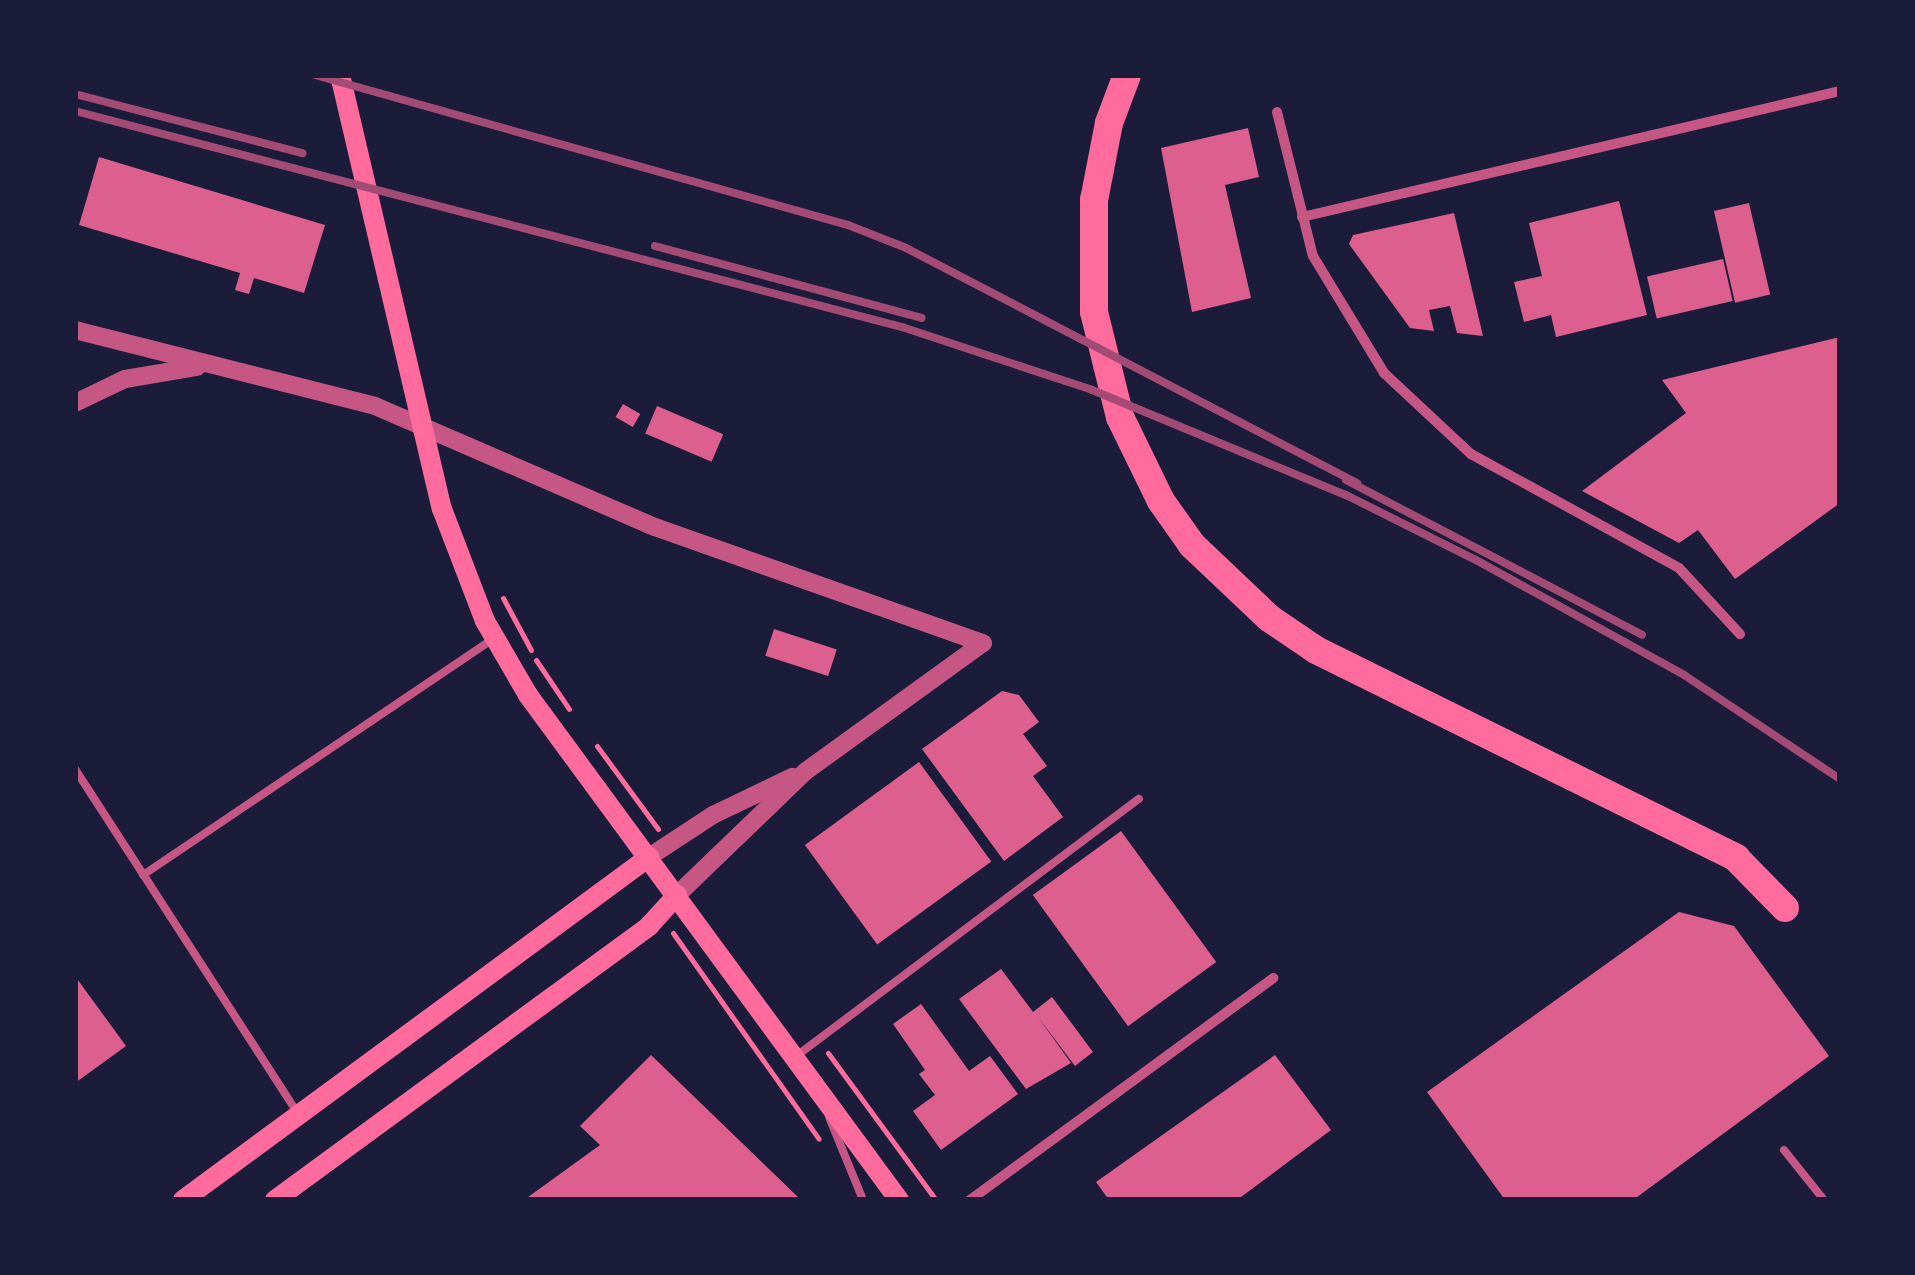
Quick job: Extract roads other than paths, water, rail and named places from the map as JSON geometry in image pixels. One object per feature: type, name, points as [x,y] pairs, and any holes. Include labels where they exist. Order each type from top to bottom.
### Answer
[{"type":"highway","points":[[1127,75],[1109,123],[1094,200],[1094,312],[1120,417],[1161,501],[1229,583],[1316,650],[1736,858],[1784,908]]},
{"type":"main road","points":[[340,75],[435,480],[456,553],[494,638],[528,695],[899,1200]]},
{"type":"main road","points":[[183,1200],[648,857]]},
{"type":"main road","points":[[275,1200],[648,926],[677,895]]},
{"type":"street","points":[[1302,217],[1840,92]]},
{"type":"street","points":[[1277,112],[1302,217],[1322,271],[1384,373],[1440,430],[1513,481],[1680,568],[1740,634]]},
{"type":"street","points":[[75,330],[375,406],[655,527],[984,643],[806,771],[677,895]]},
{"type":"street","points":[[75,403],[162,369],[222,368]]},
{"type":"street","points":[[648,857],[713,815],[806,771]]},
{"type":"street","points":[[970,1200],[1274,978]]},
{"type":"lane","points":[[144,875],[494,638]]},
{"type":"lane","points":[[75,769],[298,1114]]},
{"type":"lane","points":[[795,1057],[1139,799]]},
{"type":"lane","points":[[822,1095],[851,1184],[863,1200]]},
{"type":"lane","points":[[1784,1150],[1824,1200]]},
{"type":"railway","points":[[315,75],[848,225],[906,248],[1357,483]]},
{"type":"railway","points":[[75,94],[302,153]]},
{"type":"railway","points":[[75,111],[902,327],[1092,390],[1346,495],[1476,560],[1684,675],[1840,779]]},
{"type":"railway","points":[[655,246],[921,318]]},
{"type":"railway","points":[[1346,480],[1642,635]]}]
